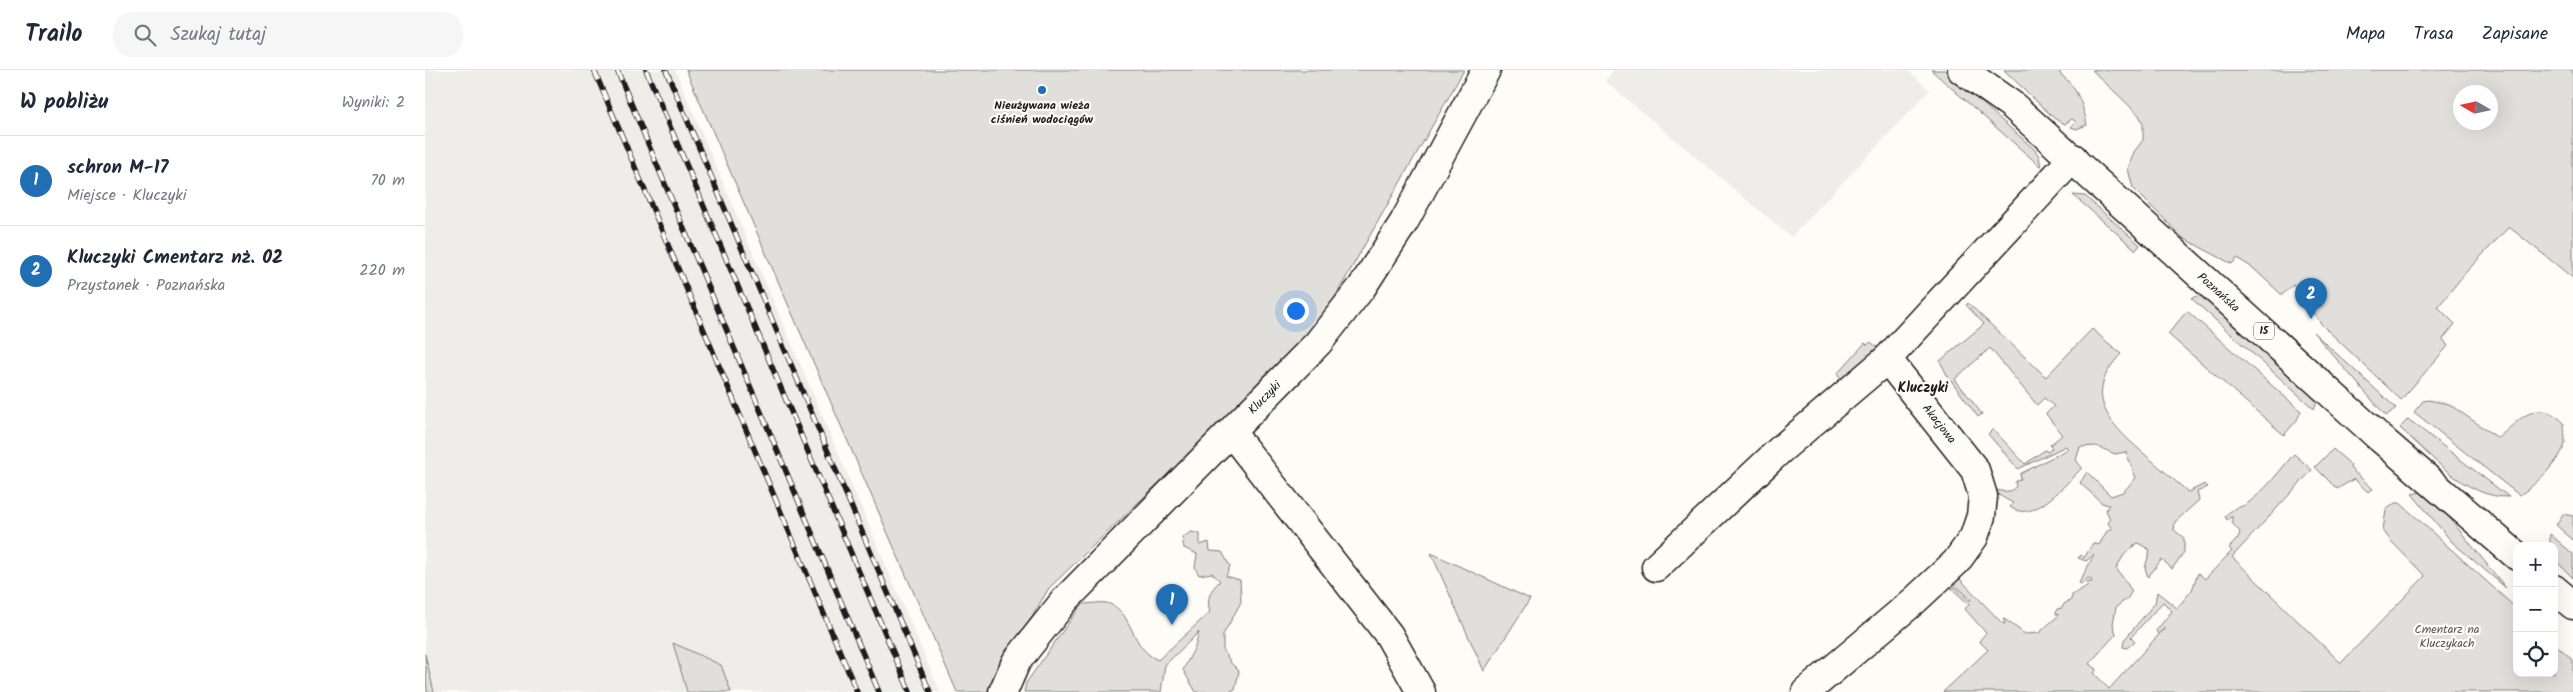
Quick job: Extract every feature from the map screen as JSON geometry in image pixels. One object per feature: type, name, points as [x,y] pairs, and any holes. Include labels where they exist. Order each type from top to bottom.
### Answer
[{"type":"street","name":"Kluczyki","points":[[1003,692],[1017,662],[1065,600],[1318,343],[1362,287],[1404,222],[1485,70]]},
{"type":"street","name":"Poznańska","points":[[1962,70],[2012,105],[2073,158],[2380,438],[2513,553]]},
{"type":"street","name":"Poznańska","points":[[1985,70],[2012,105]]},
{"type":"street","points":[[1656,567],[1780,450],[1887,359],[2073,158]]},
{"type":"street","name":"Akacjowa","points":[[1806,692],[1914,601],[1956,562],[1974,537],[1981,516],[1983,496],[1975,470],[1887,359]]},
{"type":"street","points":[[1231,432],[1389,635],[1421,692]]},
{"type":"street","points":[[2558,592],[2573,605]]},
{"type":"shaded area","points":[[425,70],[675,70],[940,692],[425,692]]},
{"type":"shaded area","points":[[1614,70],[1663,70],[1666,72],[1668,70],[1907,70],[1930,90],[1791,237],[1605,81]]},
{"type":"green space","points":[[686,70],[1464,70],[1314,334],[1049,588],[987,692],[957,692]]},
{"type":"green space","points":[[1931,70],[1945,70],[2035,150],[2039,156],[2041,167]]},
{"type":"green space","points":[[2004,70],[2060,70],[2060,74],[2071,84],[2078,96],[2087,125],[2076,129],[2071,127],[2076,122],[2072,119],[2065,124],[2055,119]]},
{"type":"green space","points":[[2092,70],[2573,70],[2573,278],[2509,227],[2466,272],[2438,307],[2455,324],[2443,339],[2448,346],[2401,400],[2322,325],[2293,285],[2282,295],[2253,268],[2237,258],[2232,264],[2183,238],[2133,188],[2128,169],[2134,152],[2143,140],[2143,124],[2139,115]]},
{"type":"green space","points":[[2073,195],[2085,196],[2140,245],[2136,250]]},
{"type":"green space","points":[[2204,297],[2317,401],[2314,409],[2191,298]]},
{"type":"green space","name":"Cmentarz na Kluczykach","points":[[1968,303],[2046,377],[2092,329],[2121,354],[2109,369],[2103,382],[2102,395],[2104,407],[2110,419],[2130,441],[2188,492],[2205,484],[2208,487],[2197,492],[2199,500],[2175,522],[2174,530],[2184,538],[2184,552],[2172,569],[2162,559],[2148,577],[2145,568],[2150,550],[2138,543],[2126,552],[2116,568],[2132,591],[2127,599],[2116,607],[2113,624],[2116,634],[2089,664],[2097,669],[2094,673],[2109,689],[2165,628],[2158,634],[2156,631],[2172,611],[2163,602],[2131,637],[2135,641],[2127,648],[2123,647],[2124,640],[2155,603],[2157,592],[2177,608],[2192,590],[2198,573],[2205,579],[2232,551],[2229,548],[2238,538],[2240,532],[2232,523],[2232,516],[2227,520],[2225,516],[2232,510],[2245,505],[2255,498],[2294,454],[2312,470],[2232,557],[2341,663],[2425,576],[2390,540],[2383,530],[2386,510],[2395,503],[2400,503],[2513,605],[2513,677],[2558,677],[2558,647],[2573,660],[2573,692],[1943,692],[1988,650],[1979,641],[1986,633],[1965,609],[1969,604],[1951,588],[1955,587],[1970,601],[1971,599],[1953,583],[1959,578],[2002,623],[2005,624],[2003,618],[2025,634],[2039,633],[2059,615],[2056,614],[2057,609],[2062,608],[2064,604],[2071,600],[2072,595],[2087,586],[2088,582],[2092,582],[2088,578],[2083,584],[2079,583],[2094,555],[2086,561],[2078,558],[2081,555],[2084,558],[2093,543],[2099,545],[2107,531],[2112,529],[2108,523],[2110,519],[2106,510],[2109,505],[2102,503],[2080,483],[2087,472],[2111,496],[2123,492],[2136,478],[2126,452],[2115,454],[2096,446],[2080,447],[2076,460],[2082,468],[2059,492],[2039,507],[2029,511],[2019,511],[2010,507],[2013,503],[1995,493],[1995,490],[2007,491],[2014,489],[2016,486],[2015,482],[2021,479],[2020,474],[2068,449],[2066,446],[2018,469],[1988,434],[1993,429],[2025,464],[2045,450],[2048,452],[2052,448],[2050,445],[2062,435],[2046,414],[2054,406],[2044,398],[2037,405],[1990,348],[1955,379],[1982,414],[1978,417],[1947,375],[1940,361],[1984,324],[1966,305]]},
{"type":"green space","points":[[2187,311],[2301,411],[2297,420],[2284,435],[2168,334]]},
{"type":"green space","points":[[2313,332],[2396,408],[2386,416]]},
{"type":"green space","points":[[1871,342],[1881,351],[1844,380],[1837,374],[1865,343],[1867,345]]},
{"type":"green space","points":[[2428,400],[2449,404],[2498,438],[2521,418],[2537,411],[2546,411],[2555,415],[2564,423],[2565,443],[2563,449],[2559,457],[2546,472],[2525,492],[2519,495],[2414,412],[2423,401]]},
{"type":"green space","points":[[2408,419],[2509,497],[2493,495],[2478,490],[2463,483],[2450,473],[2400,428]]},
{"type":"green space","points":[[2333,449],[2373,489],[2368,492],[2354,479],[2337,489],[2315,467]]},
{"type":"green space","points":[[2420,492],[2448,516],[2506,588],[2452,542],[2412,494]]},
{"type":"green space","points":[[2563,514],[2573,516],[2573,540],[2556,525]]},
{"type":"green space","points":[[1191,532],[1200,534],[1200,545],[1209,542],[1210,551],[1222,552],[1230,566],[1226,576],[1240,580],[1241,602],[1223,635],[1223,649],[1231,663],[1239,671],[1235,689],[1228,692],[1196,692],[1183,670],[1195,647],[1199,632],[1165,665],[1161,692],[1024,692],[1026,683],[1082,604],[1107,603],[1118,609],[1124,615],[1142,648],[1158,660],[1210,612],[1208,603],[1210,595],[1220,581],[1212,573],[1199,575],[1195,568],[1197,554],[1184,548],[1182,538]]},
{"type":"green space","points":[[2550,534],[2573,554],[2573,578],[2558,563],[2558,542],[2550,542]]},
{"type":"green space","points":[[1431,553],[1530,599],[1484,671]]},
{"type":"green space","points":[[673,643],[721,665],[731,692],[687,692]]},
{"type":"green space","points":[[425,654],[434,692],[427,692]]},
{"type":"railway","points":[[594,70],[857,692]]},
{"type":"railway","points":[[617,70],[879,692]]},
{"type":"railway","points":[[646,70],[910,692]]},
{"type":"railway","points":[[666,70],[930,692]]},
{"type":"place","name":"Nieużywana wieża ciśnień wodociągów","points":[[1042,90]]},
{"type":"place","name":"Kluczyki Cmentarz nż. 02","points":[[2311,319]]},
{"type":"place","name":"schron M-17","points":[[1172,625]]},
{"type":"district","name":"Kluczyki","points":[[1923,388]]}]
